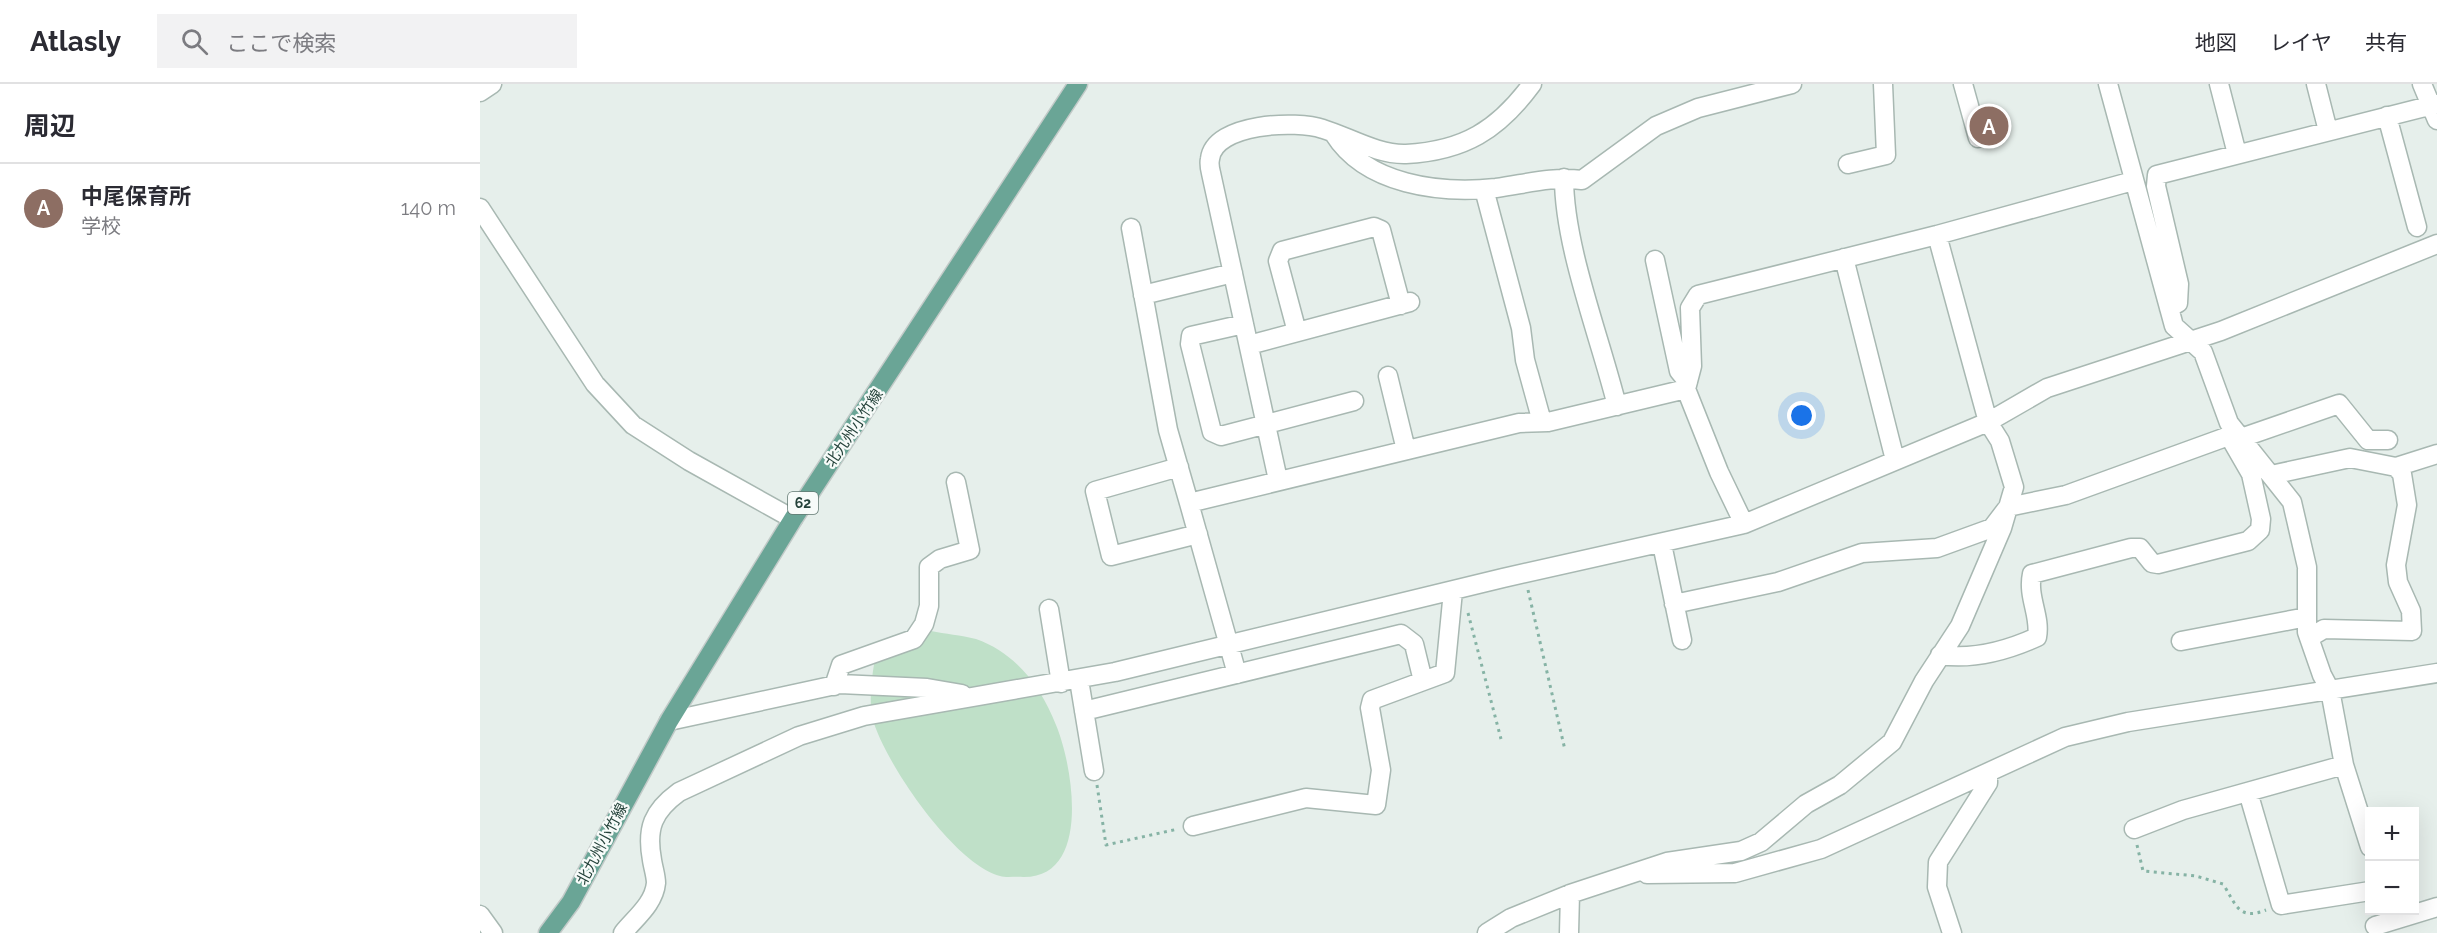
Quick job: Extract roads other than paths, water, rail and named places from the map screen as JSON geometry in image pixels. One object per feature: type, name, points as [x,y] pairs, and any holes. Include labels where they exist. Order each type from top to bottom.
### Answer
[{"type":"main road","name":"北九州小竹線","points":[[548,933],[571,902],[669,721],[793,519],[1078,84]]},
{"type":"street","points":[[480,92],[492,84]]},
{"type":"street","points":[[1278,480],[1211,173],[1209,158],[1215,147],[1235,132],[1297,124],[1323,128],[1373,147],[1403,154],[1458,144],[1496,126],[1514,108],[1532,84]]},
{"type":"street","points":[[1334,134],[1344,150],[1364,165],[1400,180],[1428,186],[1484,189],[1564,178],[1582,180],[1656,126],[1698,108],[1792,84]]},
{"type":"street","points":[[1848,164],[1886,155],[1883,84]]},
{"type":"street","points":[[1963,84],[1978,138]]},
{"type":"street","points":[[1940,655],[1973,657],[2017,646],[2037,637],[2039,628],[2031,597],[2032,574],[2132,548],[2140,548],[2152,562],[2158,564],[2248,541],[2259,530],[2261,519],[2251,474],[2229,423],[2203,352],[2188,341],[2174,326],[2108,84]]},
{"type":"street","points":[[2219,84],[2237,154]]},
{"type":"street","points":[[2316,84],[2328,131]]},
{"type":"street","points":[[2169,308],[2178,303],[2179,284],[2156,186],[2157,175],[2387,116],[2435,110],[2422,84]]},
{"type":"street","points":[[2387,116],[2417,227]]},
{"type":"street","points":[[1564,178],[1564,196],[1574,246],[1617,406]]},
{"type":"street","points":[[1687,386],[1692,366],[1690,308],[1698,295],[1937,235],[2133,181]]},
{"type":"street","points":[[1484,189],[1521,328],[1525,360],[1542,422]]},
{"type":"street","points":[[480,208],[595,384],[633,425],[689,461],[793,519]]},
{"type":"street","points":[[1249,345],[1406,303],[1381,230],[1374,227],[1282,251],[1278,261],[1297,332]]},
{"type":"street","points":[[1131,228],[1162,402],[1237,674]]},
{"type":"street","points":[[1487,933],[1510,918],[1570,894],[1633,873],[1667,862],[1741,851],[1761,842],[1806,804],[1840,784],[1892,742],[1940,655],[1959,626],[2002,528],[2014,487],[2000,441],[1988,422],[1937,235]]},
{"type":"street","points":[[623,933],[646,908],[656,883],[649,845],[652,823],[662,804],[679,792],[799,736],[864,716],[972,696],[1070,682],[1458,589],[1744,524],[1988,422],[2047,388],[2221,331],[2437,244]]},
{"type":"street","points":[[1844,258],[1895,460]]},
{"type":"street","points":[[1655,260],[1679,371],[1687,386],[1719,472],[1744,524]]},
{"type":"street","points":[[1143,295],[1233,273]]},
{"type":"street","points":[[1244,324],[1191,336],[1190,344],[1212,432],[1221,436],[1354,401]]},
{"type":"street","points":[[1388,376],[1406,450]]},
{"type":"street","points":[[1189,503],[1519,423],[1542,422],[1617,406],[1687,386]]},
{"type":"street","points":[[1674,604],[1778,582],[1862,553],[1936,548],[1992,528],[2008,507],[2066,495],[2236,436],[2339,404],[2368,440],[2388,440]]},
{"type":"street","points":[[2236,436],[2292,502],[2307,567],[2309,638],[2330,690],[2344,765],[2365,832]]},
{"type":"street","points":[[2271,476],[2350,458],[2396,467],[2437,454]]},
{"type":"street","points":[[1179,467],[1095,491],[1111,556],[1198,534]]},
{"type":"street","points":[[2309,638],[2324,629],[2412,631],[2411,611],[2398,582],[2396,565],[2407,505],[2402,474],[2396,467]]},
{"type":"street","points":[[834,686],[841,665],[914,639],[924,624],[929,606],[930,567],[940,559],[970,550],[956,482]]},
{"type":"street","points":[[1662,544],[1682,640]]},
{"type":"street","points":[[1193,826],[1306,798],[1376,805],[1381,770],[1370,708],[1372,700],[1445,673],[1458,589]]},
{"type":"street","points":[[1049,609],[1070,682],[1084,711],[1094,771]]},
{"type":"street","points":[[2181,641],[2307,618]]},
{"type":"street","points":[[1084,711],[1401,634],[1414,644],[1423,681]]},
{"type":"street","points":[[1633,873],[1735,873],[1821,849],[2065,737],[2128,722],[2437,673]]},
{"type":"street","points":[[669,721],[834,686],[927,688],[972,696]]},
{"type":"street","points":[[2134,829],[2183,810],[2344,765]]},
{"type":"street","points":[[1952,933],[1937,887],[1938,862],[1988,783],[1988,772]]},
{"type":"street","points":[[2248,792],[2281,905],[2365,892]]},
{"type":"street","points":[[1569,933],[1570,894]]},
{"type":"street","points":[[2377,926],[2437,907]]},
{"type":"street","points":[[480,915],[493,933]]},
{"type":"place","name":"中尾保育所","points":[[1989,126]]}]
